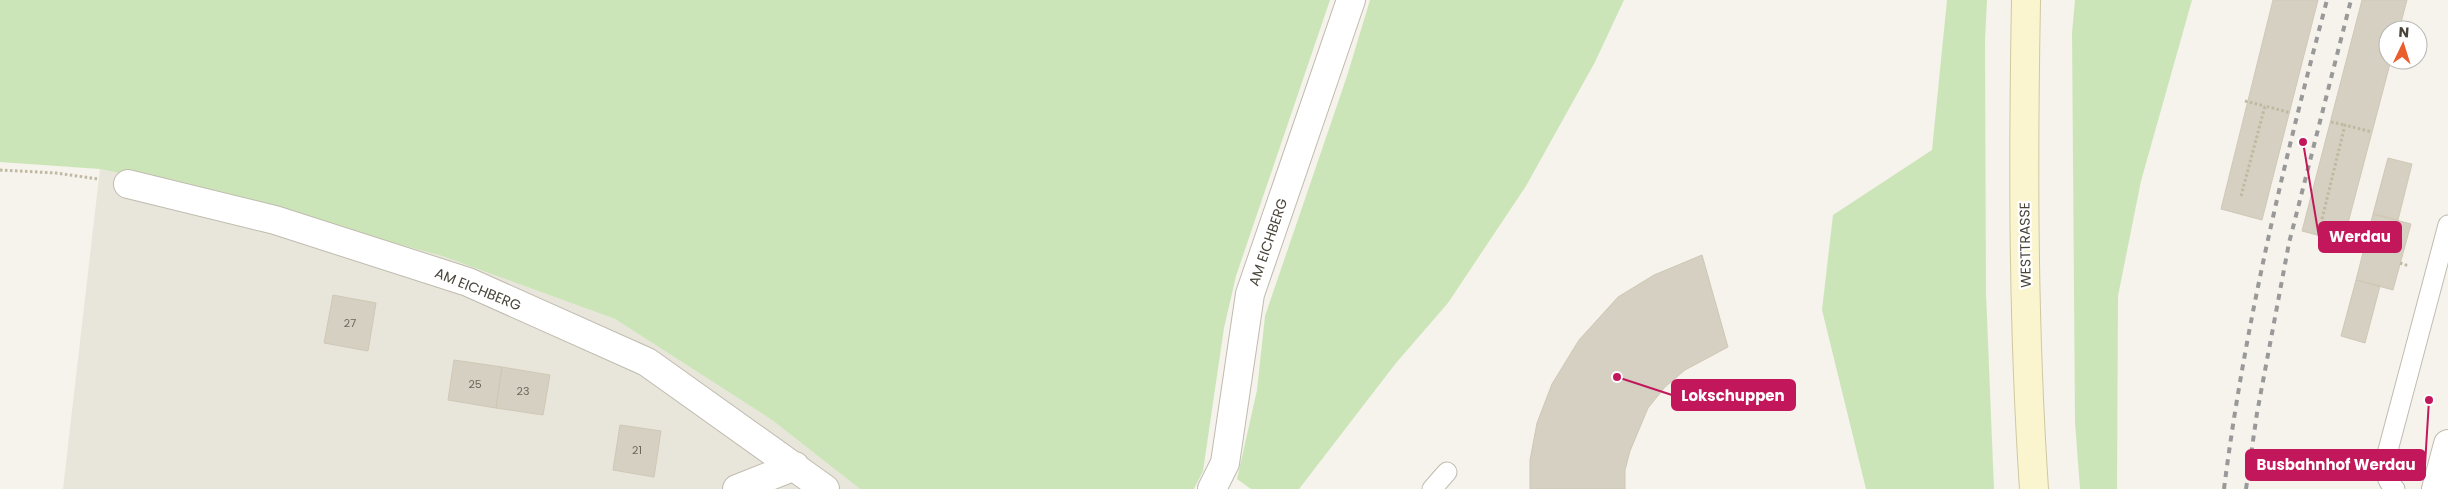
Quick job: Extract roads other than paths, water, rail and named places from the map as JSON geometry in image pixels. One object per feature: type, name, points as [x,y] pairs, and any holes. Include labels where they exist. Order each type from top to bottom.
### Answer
[{"type":"main road","name":"WESTTRASSE","points":[[2026,0],[2024,232],[2028,403],[2034,489]]},
{"type":"street","name":"AM EICHBERG","points":[[1212,489],[1225,463],[1250,294],[1351,0]]},
{"type":"street","name":"AM EICHBERG","points":[[128,184],[275,220],[468,282],[647,362],[825,489]]},
{"type":"street","points":[[2436,489],[2448,444]]},
{"type":"street","points":[[737,489],[795,466]]},
{"type":"lane","points":[[2395,489],[2389,484],[2385,472],[2387,454],[2448,225]]},
{"type":"lane","points":[[1432,489],[1447,472]]},
{"type":"railway","points":[[2224,489],[2254,304],[2281,182],[2327,0]]},
{"type":"railway","points":[[2246,489],[2257,413],[2289,243],[2351,0]]},
{"type":"place","name":"Werdau","points":[[2303,142]]},
{"type":"place","name":"Lokschuppen","points":[[1617,377]]},
{"type":"place","name":"Busbahnhof Werdau","points":[[2429,400]]}]
